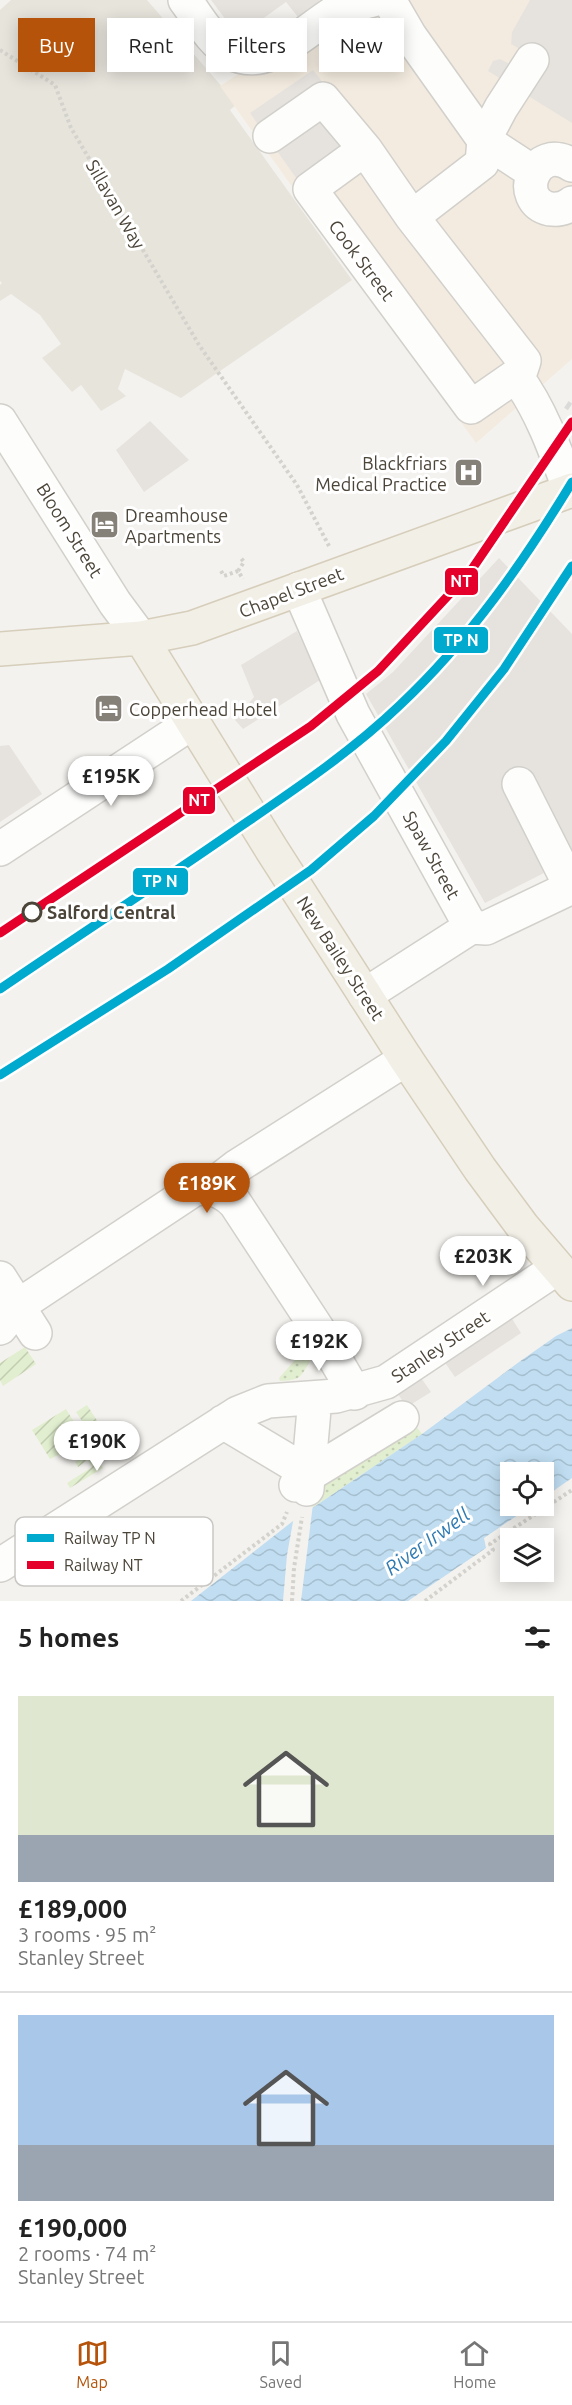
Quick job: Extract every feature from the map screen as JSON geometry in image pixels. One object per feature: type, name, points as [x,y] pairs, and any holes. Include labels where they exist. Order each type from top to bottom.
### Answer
[{"type":"main road","name":"Chapel Street","points":[[0,650],[141,638],[192,628],[571,491]]},
{"type":"main road","name":"New Bailey Street","points":[[141,638],[406,1059],[480,1169],[523,1227],[565,1276]]},
{"type":"street","points":[[185,0],[224,48],[240,56],[260,56],[284,47],[343,8],[373,0]]},
{"type":"street","points":[[389,0],[410,36],[484,140],[533,172]]},
{"type":"street","points":[[412,217],[482,163],[484,140],[501,108],[532,60]]},
{"type":"street","points":[[454,95],[501,108]]},
{"type":"street","points":[[270,136],[323,99],[365,149],[412,217],[524,361],[520,373],[516,376],[529,393],[571,491]]},
{"type":"street","name":"Cook Street","points":[[365,149],[310,189],[471,407],[516,376]]},
{"type":"street","points":[[572,165],[563,160],[546,161],[533,172],[531,188],[538,202],[552,209],[561,209],[572,203]]},
{"type":"street","name":"Bloom Street","points":[[0,421],[115,603],[141,638]]},
{"type":"street","name":"Spaw Street","points":[[299,589],[353,714],[471,927]]},
{"type":"street","points":[[0,849],[194,722]]},
{"type":"street","points":[[365,995],[471,927],[486,928],[571,887],[519,784]]},
{"type":"street","points":[[217,1190],[223,1177],[236,1167],[406,1059]]},
{"type":"street","points":[[9,1317],[193,1190],[207,1188],[217,1190],[235,1203],[317,1328],[355,1393]]},
{"type":"street","name":"Stanley Street","points":[[75,1517],[238,1413],[268,1401],[355,1393],[386,1382],[565,1276]]},
{"type":"street","points":[[0,1278],[9,1317],[35,1333]]},
{"type":"street","points":[[304,1483],[315,1398]]},
{"type":"street","points":[[304,1483],[402,1418]]},
{"type":"street","points":[[223,1422],[304,1483]]},
{"type":"street","name":"Stanley Street","points":[[0,1565],[15,1555]]},
{"type":"path","name":"Sillavan Way","points":[[0,50],[55,85],[71,128],[218,374],[297,485],[329,546]]},
{"type":"path","points":[[221,571],[224,576],[238,571],[244,562],[240,557]]},
{"type":"path","points":[[238,571],[244,580]]},
{"type":"path","points":[[292,1601],[304,1483]]},
{"type":"path","points":[[425,1601],[493,1550],[490,1544],[572,1490]]},
{"type":"path","points":[[213,1577],[282,1524]]},
{"type":"path","points":[[181,1601],[201,1586]]},
{"type":"shaded area","points":[[11,0],[147,0],[163,18],[107,18],[107,72],[194,72],[194,54],[206,68],[206,72],[209,72],[237,104],[230,110],[352,280],[181,398],[125,369],[118,389],[126,396],[101,411],[81,385],[72,392],[42,358],[61,344],[40,315],[11,294],[0,301],[2,283],[0,281],[0,10]]},
{"type":"shaded area","points":[[211,0],[320,0],[298,17],[286,2],[264,18],[224,18]]},
{"type":"shaded area","points":[[352,0],[572,0],[572,359],[476,443],[220,86],[241,72],[307,72],[307,29],[319,22],[319,72],[404,72],[404,18],[324,18]]},
{"type":"shaded area","points":[[530,0],[572,0],[572,123],[488,71],[493,61],[500,59],[516,67],[525,52],[511,44],[512,32]]},
{"type":"shaded area","points":[[313,70],[364,134],[299,182],[250,113]]},
{"type":"shaded area","points":[[150,421],[189,460],[144,492],[116,450]]},
{"type":"shaded area","points":[[499,558],[572,634],[572,859],[526,776],[504,789],[544,873],[485,903],[366,694],[393,672]]},
{"type":"shaded area","points":[[297,631],[320,680],[243,729],[235,720],[254,697],[241,665]]},
{"type":"shaded area","points":[[9,745],[42,794],[0,822],[0,746]]},
{"type":"shaded area","points":[[511,1317],[521,1333],[455,1377],[443,1360]]},
{"type":"shaded area","points":[[419,1375],[431,1392],[407,1407],[395,1390]]},
{"type":"green space","points":[[25,1347],[36,1364],[3,1386],[0,1380],[0,1363]]},
{"type":"green space","points":[[302,1352],[310,1361],[302,1375],[296,1379],[280,1381],[279,1378]]},
{"type":"green space","points":[[87,1405],[107,1436],[96,1442],[76,1412]]},
{"type":"green space","points":[[66,1409],[84,1438],[66,1449],[64,1445],[57,1449],[60,1454],[50,1459],[32,1430]]},
{"type":"green space","points":[[413,1422],[422,1434],[312,1508],[317,1483]]},
{"type":"green space","points":[[93,1451],[103,1468],[70,1488],[67,1483],[92,1467],[88,1460],[78,1467],[75,1462]]},
{"type":"water","name":"River Irwell","points":[[572,1328],[572,1478],[554,1490],[554,1462],[500,1462],[500,1516],[516,1516],[484,1538],[486,1548],[408,1601],[191,1601],[293,1521],[422,1434],[556,1336]]},
{"type":"pier","points":[[313,1504],[301,1601],[283,1601],[287,1555],[294,1516]]},
{"type":"railway","points":[[566,409],[572,400]]},
{"type":"transit line","points":[[0,989],[298,787],[381,723],[449,654],[494,600],[572,482]]},
{"type":"transit line","points":[[0,1075],[168,969],[311,870],[374,816],[446,741],[504,669],[572,566]]},
{"type":"rail line","name":"NT","points":[[0,933],[311,726],[378,671],[470,572],[572,422]]},
{"type":"place","name":"Blackfriars Medical Practice","points":[[468,473]]},
{"type":"place","name":"Dreamhouse Apartments","points":[[104,525]]},
{"type":"place","name":"Copperhead Hotel","points":[[108,709]]},
{"type":"place","name":"Salford Central","points":[[32,912]]}]
